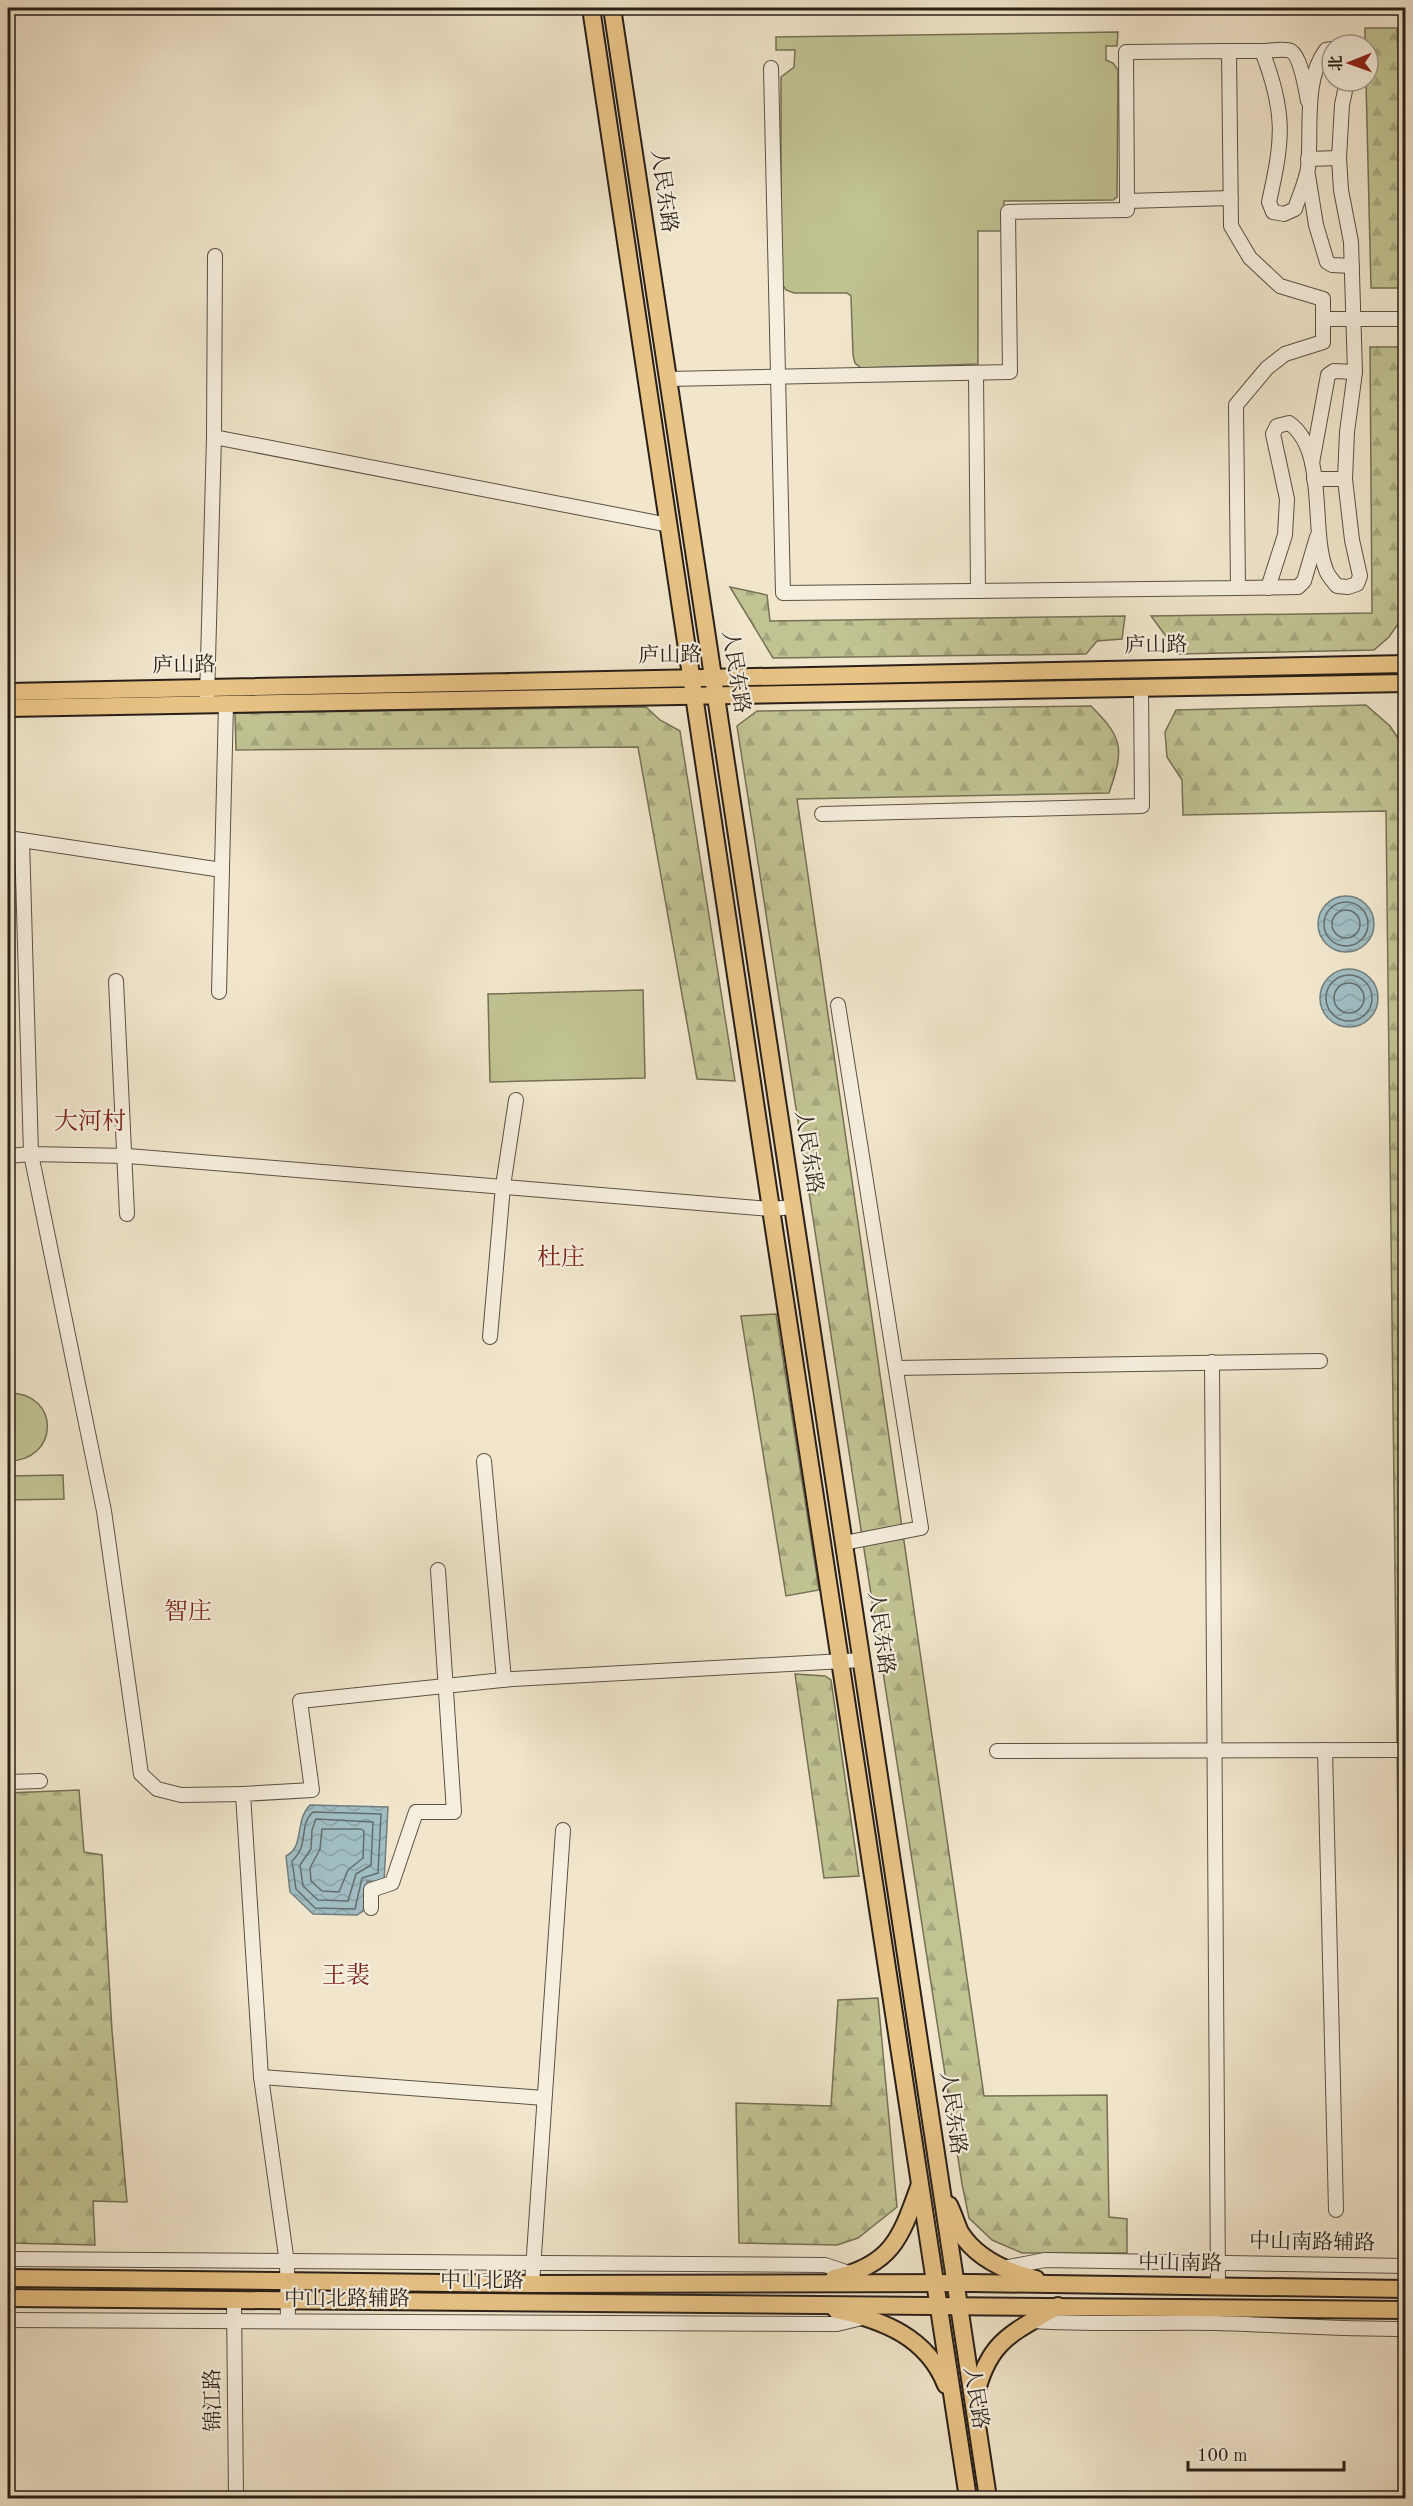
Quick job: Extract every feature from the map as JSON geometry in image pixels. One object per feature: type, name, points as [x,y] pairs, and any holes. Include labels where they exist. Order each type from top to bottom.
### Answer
[{"type":"main road","name":"人民东路","points":[[591,8],[839,1662],[938,2304]]},
{"type":"main road","name":"人民东路","points":[[612,8],[794,1207],[957,2304]]},
{"type":"main road","name":"庐山路","points":[[8,708],[207,697],[691,678],[1406,664]]},
{"type":"main road","points":[[1141,669],[1141,687]]},
{"type":"main road","name":"庐山路","points":[[8,692],[207,697],[226,704],[1406,683]]},
{"type":"main road","points":[[807,2284],[852,2274],[885,2254],[902,2235],[921,2183]]},
{"type":"main road","points":[[940,2183],[961,2232],[978,2252],[1003,2268],[1060,2286]]},
{"type":"main road","name":"中山北路","points":[[8,2278],[532,2284],[955,2283]]},
{"type":"main road","name":"中山南路","points":[[955,2283],[1406,2289]]},
{"type":"main road","points":[[1217,2315],[1218,2287]]},
{"type":"main road","name":"中山北路","points":[[8,2298],[234,2302],[288,2311],[803,2303],[957,2304]]},
{"type":"main road","points":[[803,2303],[881,2321],[909,2337],[928,2354],[942,2376],[953,2404]]},
{"type":"main road","name":"人民路","points":[[938,2304],[968,2499]]},
{"type":"main road","name":"中山南路","points":[[957,2304],[1060,2305],[1217,2315],[1406,2310]]},
{"type":"main road","name":"人民路","points":[[957,2304],[988,2499]]},
{"type":"main road","points":[[973,2404],[980,2376],[990,2354],[1008,2335],[1060,2305]]},
{"type":"street","points":[[668,379],[1010,372],[1008,212],[1127,210],[1126,52],[1290,50],[1309,75]]},
{"type":"street","points":[[1229,51],[1231,226],[1250,258],[1280,286],[1323,299],[1325,319],[1323,342],[1285,354],[1267,368],[1236,405],[1238,588]]},
{"type":"street","points":[[1262,51],[1280,107],[1281,136],[1269,202],[1273,212],[1284,214],[1295,209],[1308,164]]},
{"type":"street","points":[[1320,58],[1309,75],[1308,164],[1313,205],[1327,262],[1332,265],[1352,266]]},
{"type":"street","points":[[771,68],[783,593],[1298,587],[1317,560],[1319,530],[1313,472],[1316,435],[1328,375],[1334,371],[1355,372]]},
{"type":"street","points":[[1317,560],[1337,586],[1348,587],[1357,584],[1360,576],[1352,540],[1345,480],[1347,432],[1355,372],[1352,266],[1339,158],[1346,93]]},
{"type":"street","points":[[1308,164],[1339,158]]},
{"type":"street","points":[[1127,201],[1231,198]]},
{"type":"street","points":[[1296,205],[1313,205]]},
{"type":"street","points":[[207,697],[214,437],[215,256]]},
{"type":"street","points":[[1325,319],[1406,319]]},
{"type":"street","points":[[976,373],[978,591]]},
{"type":"street","points":[[1268,588],[1285,535],[1287,498],[1273,434],[1277,426],[1288,423],[1301,435],[1313,472]]},
{"type":"street","points":[[1301,435],[1316,435]]},
{"type":"street","points":[[214,437],[669,525]]},
{"type":"street","points":[[1313,472],[1345,480]]},
{"type":"street","points":[[822,814],[1142,806],[1141,687]]},
{"type":"street","points":[[219,992],[226,704]]},
{"type":"street","points":[[222,870],[15,839],[31,1154],[104,1511],[141,1774],[157,1789],[181,1795],[312,1790],[300,1701],[504,1680],[862,1660]]},
{"type":"street","points":[[116,981],[127,1214]]},
{"type":"street","points":[[838,1005],[921,1528],[844,1543]]},
{"type":"street","points":[[490,1337],[504,1186],[516,1100]]},
{"type":"street","points":[[8,1156],[31,1154],[125,1156],[771,1209],[794,1207]]},
{"type":"street","points":[[896,1368],[1320,1361]]},
{"type":"street","points":[[1212,1362],[1218,2287]]},
{"type":"street","points":[[484,1461],[504,1680]]},
{"type":"street","points":[[371,1908],[371,1890],[392,1883],[416,1812],[454,1812],[448,1686],[438,1570]]},
{"type":"street","points":[[997,1750],[1406,1750]]},
{"type":"street","points":[[1324,1750],[1336,2210]]},
{"type":"street","points":[[8,1782],[40,1781]]},
{"type":"street","points":[[243,1794],[261,2077],[287,2263],[288,2311]]},
{"type":"street","points":[[532,2284],[563,1830]]},
{"type":"street","points":[[261,2077],[544,2098]]},
{"type":"street","name":"中山北路辅路","points":[[8,2259],[533,2265],[825,2265],[852,2274]]},
{"type":"street","name":"中山南路辅路","points":[[1003,2268],[1045,2259],[1406,2266]]},
{"type":"street","name":"锦江路","points":[[234,2302],[236,2499]]},
{"type":"street","name":"中山北路辅路","points":[[8,2320],[234,2320],[288,2311],[837,2324],[866,2317]]},
{"type":"street","points":[[1033,2321],[1083,2324],[1217,2315],[1328,2329],[1406,2329]]},
{"type":"green space","points":[[1365,28],[1397,28],[1405,288],[1371,288],[1366,93],[1380,93],[1380,33],[1365,33]]},
{"type":"green space","points":[[1118,32],[1117,46],[1106,46],[1106,60],[1113,63],[1118,70],[1117,197],[1113,200],[1004,201],[1004,231],[978,231],[978,364],[861,368],[855,363],[853,355],[851,296],[847,293],[794,293],[786,290],[781,282],[781,77],[794,67],[795,50],[776,50],[776,37]]},
{"type":"green space","points":[[1370,347],[1405,347],[1403,617],[1389,637],[1374,650],[1179,654],[1151,616],[1372,613]]},
{"type":"green space","points":[[730,587],[767,595],[770,621],[1125,616],[1122,639],[1097,641],[1086,654],[773,658]]},
{"type":"green space","points":[[1366,705],[1390,726],[1403,746],[1406,846],[1405,2254],[1403,2254],[1386,811],[1183,815],[1182,780],[1167,757],[1165,732],[1176,710]]},
{"type":"green space","points":[[1091,706],[1110,727],[1118,745],[1119,755],[1109,793],[797,799],[984,2096],[1107,2095],[1109,2217],[1127,2219],[1127,2253],[1022,2253],[992,2240],[969,2218],[962,2184],[737,726],[757,711]]},
{"type":"green space","points":[[646,707],[660,720],[680,731],[735,1081],[697,1079],[638,747],[236,750],[235,713]]},
{"type":"green space","points":[[643,990],[645,1078],[490,1082],[488,994]]},
{"type":"green space","points":[[776,1314],[819,1590],[786,1596],[741,1316]]},
{"type":"green space","points":[[8,1393],[25,1396],[38,1403],[45,1414],[47,1427],[45,1439],[37,1450],[25,1458],[8,1461]]},
{"type":"green space","points":[[63,1475],[64,1499],[8,1500],[8,1476]]},
{"type":"green space","points":[[795,1674],[825,1676],[831,1680],[859,1876],[824,1878]]},
{"type":"green space","points":[[79,1790],[84,1852],[102,1855],[112,2031],[127,2202],[93,2201],[95,2245],[8,2243],[8,1793]]},
{"type":"green space","points":[[878,1998],[897,2207],[858,2238],[837,2245],[739,2243],[736,2103],[831,2106],[838,2000]]},
{"type":"water","points":[[1346,896],[1357,898],[1366,904],[1372,913],[1374,924],[1372,935],[1366,944],[1357,950],[1346,952],[1335,950],[1326,944],[1320,935],[1318,924],[1320,913],[1326,904],[1335,898]]},
{"type":"water","points":[[1349,969],[1360,971],[1373,982],[1378,998],[1376,1009],[1365,1022],[1349,1027],[1338,1025],[1325,1014],[1320,998],[1322,987],[1333,974]]},
{"type":"water","points":[[310,1805],[388,1807],[384,1882],[367,1881],[363,1911],[357,1915],[313,1914],[290,1892],[286,1856],[296,1846],[302,1818]]},
{"type":"district","name":"大河村","points":[[90,1123]]},
{"type":"district","name":"杜庄","points":[[561,1259]]},
{"type":"district","name":"智庄","points":[[188,1613]]},
{"type":"district","name":"王裴","points":[[346,1977]]}]
